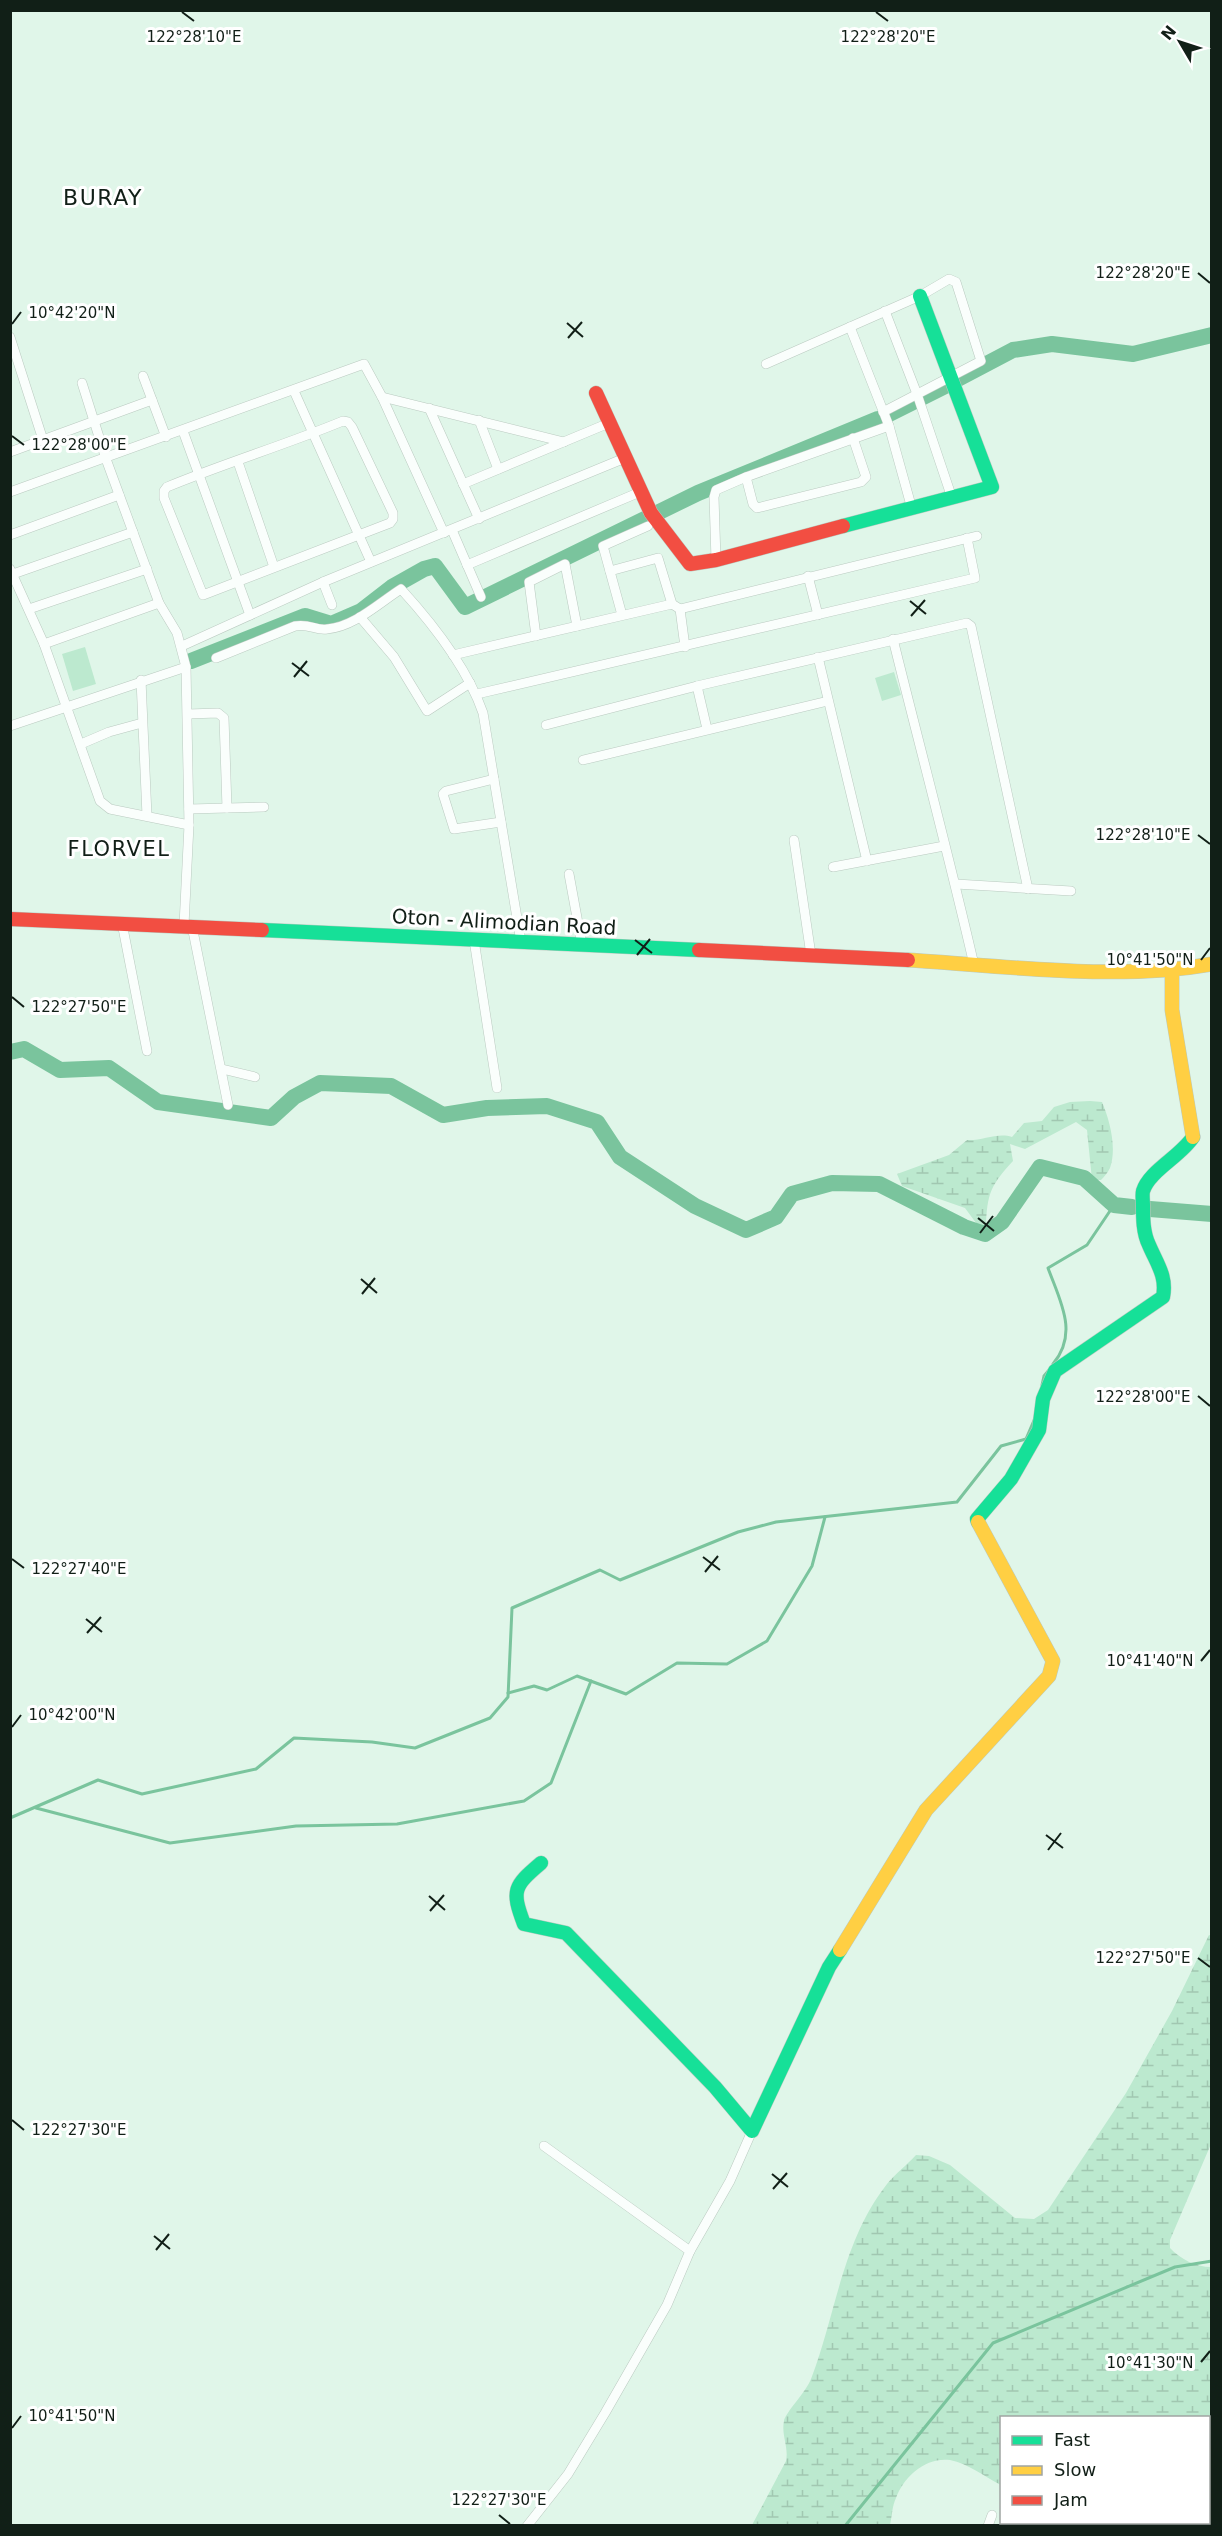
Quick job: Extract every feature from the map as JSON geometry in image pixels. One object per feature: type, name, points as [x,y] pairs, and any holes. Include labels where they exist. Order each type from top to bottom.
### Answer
[{"type":"street","points":[[766,364],[920,296],[949,279],[956,282],[982,359],[980,363],[882,412]]},
{"type":"street","points":[[596,393],[651,520],[687,563],[693,565],[992,487],[920,296]]},
{"type":"street","points":[[885,311],[917,394],[952,498]]},
{"type":"street","points":[[850,327],[889,426],[912,508]]},
{"type":"street","points":[[10,337],[44,440]]},
{"type":"street","points":[[10,492],[364,364],[481,597]]},
{"type":"street","points":[[143,376],[166,437]]},
{"type":"street","points":[[82,383],[106,459],[159,603],[182,646],[186,667],[188,714],[188,926],[222,1069],[228,1105]]},
{"type":"street","points":[[294,391],[311,434],[371,562]]},
{"type":"street","points":[[382,397],[564,442]]},
{"type":"street","points":[[10,452],[152,400]]},
{"type":"street","points":[[429,408],[478,519]]},
{"type":"street","points":[[479,420],[498,469]]},
{"type":"street","points":[[343,421],[348,422],[393,513],[393,519],[390,523],[203,595],[164,498],[164,491],[198,474],[238,462],[343,421]]},
{"type":"street","points":[[463,484],[609,423]]},
{"type":"street","points":[[716,560],[714,493],[746,477],[889,426]]},
{"type":"street","points":[[183,431],[236,582],[250,615]]},
{"type":"street","points":[[746,477],[753,504],[758,508],[861,482],[866,477],[853,438]]},
{"type":"street","points":[[182,646],[323,582],[625,458]]},
{"type":"street","points":[[238,462],[274,567]]},
{"type":"street","points":[[467,566],[640,492]]},
{"type":"street","points":[[10,535],[119,495]]},
{"type":"street","points":[[622,615],[603,546],[651,520]]},
{"type":"street","points":[[133,532],[12,572],[44,644],[100,801],[104,806],[189,825]]},
{"type":"street","points":[[453,655],[972,537],[975,578],[477,694]]},
{"type":"street","points":[[610,571],[658,558],[676,606],[685,646]]},
{"type":"street","points":[[536,636],[529,582],[565,564],[577,626]]},
{"type":"street","points":[[29,609],[147,568]]},
{"type":"street","points":[[808,576],[818,615]]},
{"type":"street","points":[[323,582],[332,605]]},
{"type":"street","points":[[216,658],[295,626],[306,624],[326,630],[360,616],[400,589],[453,655],[477,694],[483,712],[521,942]]},
{"type":"street","points":[[44,644],[159,603]]},
{"type":"street","points":[[360,616],[394,657],[427,711],[470,683]]},
{"type":"street","points":[[546,725],[697,686],[967,623],[971,626],[1028,889]]},
{"type":"street","points":[[893,639],[944,846],[956,884],[974,965]]},
{"type":"street","points":[[818,657],[867,861]]},
{"type":"street","points":[[10,726],[141,680],[186,667]]},
{"type":"street","points":[[141,680],[147,816]]},
{"type":"street","points":[[697,686],[707,729]]},
{"type":"street","points":[[583,760],[828,701]]},
{"type":"street","points":[[188,714],[218,713],[224,718],[227,808]]},
{"type":"street","points":[[81,744],[109,732],[142,723]]},
{"type":"street","points":[[494,779],[446,791],[443,794],[454,829],[501,822]]},
{"type":"street","points":[[189,809],[264,807]]},
{"type":"street","points":[[794,840],[811,955]]},
{"type":"street","points":[[833,867],[944,846]]},
{"type":"street","points":[[569,874],[582,945]]},
{"type":"street","points":[[956,884],[1071,891]]},
{"type":"street","name":"Oton - Alimodian Road","points":[[10,919],[811,955],[1115,972],[1172,971],[1212,964]]},
{"type":"street","points":[[122,923],[147,1051]]},
{"type":"street","points":[[474,940],[497,1088]]},
{"type":"street","points":[[527,2526],[568,2474],[668,2305],[690,2251],[730,2181],[829,1967],[926,1810],[1048,1676],[1052,1668],[1053,1661],[977,1519],[1011,1479],[1039,1430],[1043,1399],[1055,1371],[1163,1297],[1165,1287],[1162,1269],[1148,1244],[1143,1222],[1143,1191],[1152,1177],[1180,1154],[1192,1138],[1172,1010],[1172,971]]},
{"type":"street","points":[[222,1069],[255,1077]]},
{"type":"street","points":[[542,1863],[516,1885],[513,1897],[524,1924],[532,1928],[554,1928],[566,1933],[715,2087],[752,2132]]},
{"type":"street","points":[[544,2146],[690,2251]]},
{"type":"street","points":[[988,2526],[992,2515]]},
{"type":"green space","points":[[85,647],[96,684],[73,691],[62,654]]},
{"type":"green space","points":[[894,672],[901,695],[882,701],[875,678]]},
{"type":"green space","points":[[1070,1102],[1102,1102],[1112,1135],[1112,1160],[1105,1176],[1101,1180],[1092,1180],[1087,1130],[1076,1122],[1025,1149],[1010,1144],[1013,1161],[992,1190],[986,1227],[979,1227],[965,1208],[902,1186],[897,1174],[949,1155],[967,1140],[1012,1137],[1024,1123],[1042,1121],[1054,1107]]},
{"type":"green space","points":[[1209,1935],[1212,1936],[1211,2144],[1170,2240],[1170,2248],[1179,2256],[1200,2266],[1211,2267],[1210,2482],[1210,2416],[1000,2416],[1000,2484],[963,2464],[941,2460],[924,2465],[904,2482],[895,2501],[890,2525],[752,2525],[786,2461],[784,2421],[811,2379],[850,2254],[872,2206],[887,2184],[916,2155],[929,2156],[950,2165],[1015,2218],[1034,2219],[1048,2210],[1126,2093],[1172,2011]]},
{"type":"waterway","points":[[956,380],[1013,350],[1052,344],[1133,354],[1212,335]]},
{"type":"waterway","points":[[923,397],[949,384]]},
{"type":"waterway","points":[[889,414],[915,401]]},
{"type":"waterway","points":[[191,661],[305,616],[331,624],[361,611],[392,587],[424,569],[435,566],[465,607],[698,493],[878,419]]},
{"type":"waterway","points":[[10,1052],[24,1049],[60,1070],[109,1068],[158,1102],[271,1118],[294,1097],[320,1083],[391,1086],[443,1115],[487,1108],[547,1106],[597,1122],[620,1157],[695,1206],[746,1230],[776,1217],[792,1194],[832,1183],[879,1184],[964,1227],[985,1234],[1002,1222],[1040,1167],[1084,1178],[1114,1205],[1132,1207]]},
{"type":"waterway","points":[[1053,1364],[1061,1352],[1066,1329],[1062,1305],[1048,1268],[1087,1245],[1114,1205]]},
{"type":"waterway","points":[[1150,1209],[1212,1214]]},
{"type":"waterway","points":[[1042,1385],[1044,1376],[1049,1370]]},
{"type":"waterway","points":[[10,1818],[98,1780],[142,1794],[256,1769],[294,1738],[372,1742],[415,1748],[490,1718],[508,1697],[512,1608],[600,1570],[620,1580],[738,1532],[776,1522],[957,1502],[1001,1446],[1026,1439],[1035,1418]]},
{"type":"waterway","points":[[508,1693],[534,1686],[547,1690],[577,1676],[626,1694],[677,1663],[727,1664],[767,1641],[812,1566],[825,1517]]},
{"type":"waterway","points":[[36,1808],[170,1843],[296,1826],[397,1824],[524,1801],[551,1783],[591,1681]]},
{"type":"waterway","points":[[845,2526],[993,2343],[1175,2267],[1212,2261]]},
{"type":"traffic: fast","points":[[843,526],[992,487],[920,296]]},
{"type":"traffic: fast","points":[[262,930],[699,950]]},
{"type":"traffic: fast","points":[[978,1522],[977,1519],[1011,1479],[1039,1430],[1043,1399],[1055,1371],[1163,1297],[1164,1283],[1144,1230],[1143,1191],[1158,1170],[1181,1151],[1193,1137]]},
{"type":"traffic: fast","points":[[541,1863],[525,1877],[518,1889],[517,1903],[524,1924],[566,1933],[715,2087],[752,2131],[829,1967],[840,1950]]},
{"type":"traffic: slow","points":[[908,960],[1099,972],[1175,969],[1212,964]]},
{"type":"traffic: slow","points":[[1172,971],[1172,1010],[1193,1137]]},
{"type":"traffic: slow","points":[[840,1950],[926,1810],[1049,1676],[1053,1661],[978,1522]]},
{"type":"traffic: jam","points":[[596,393],[651,513],[690,564],[716,560],[843,526]]},
{"type":"traffic: jam","points":[[10,919],[262,930]]},
{"type":"traffic: jam","points":[[699,950],[908,960]]},
{"type":"district","name":"BURAY","points":[[103,197]]},
{"type":"district","name":"FLORVEL","points":[[119,849]]}]
